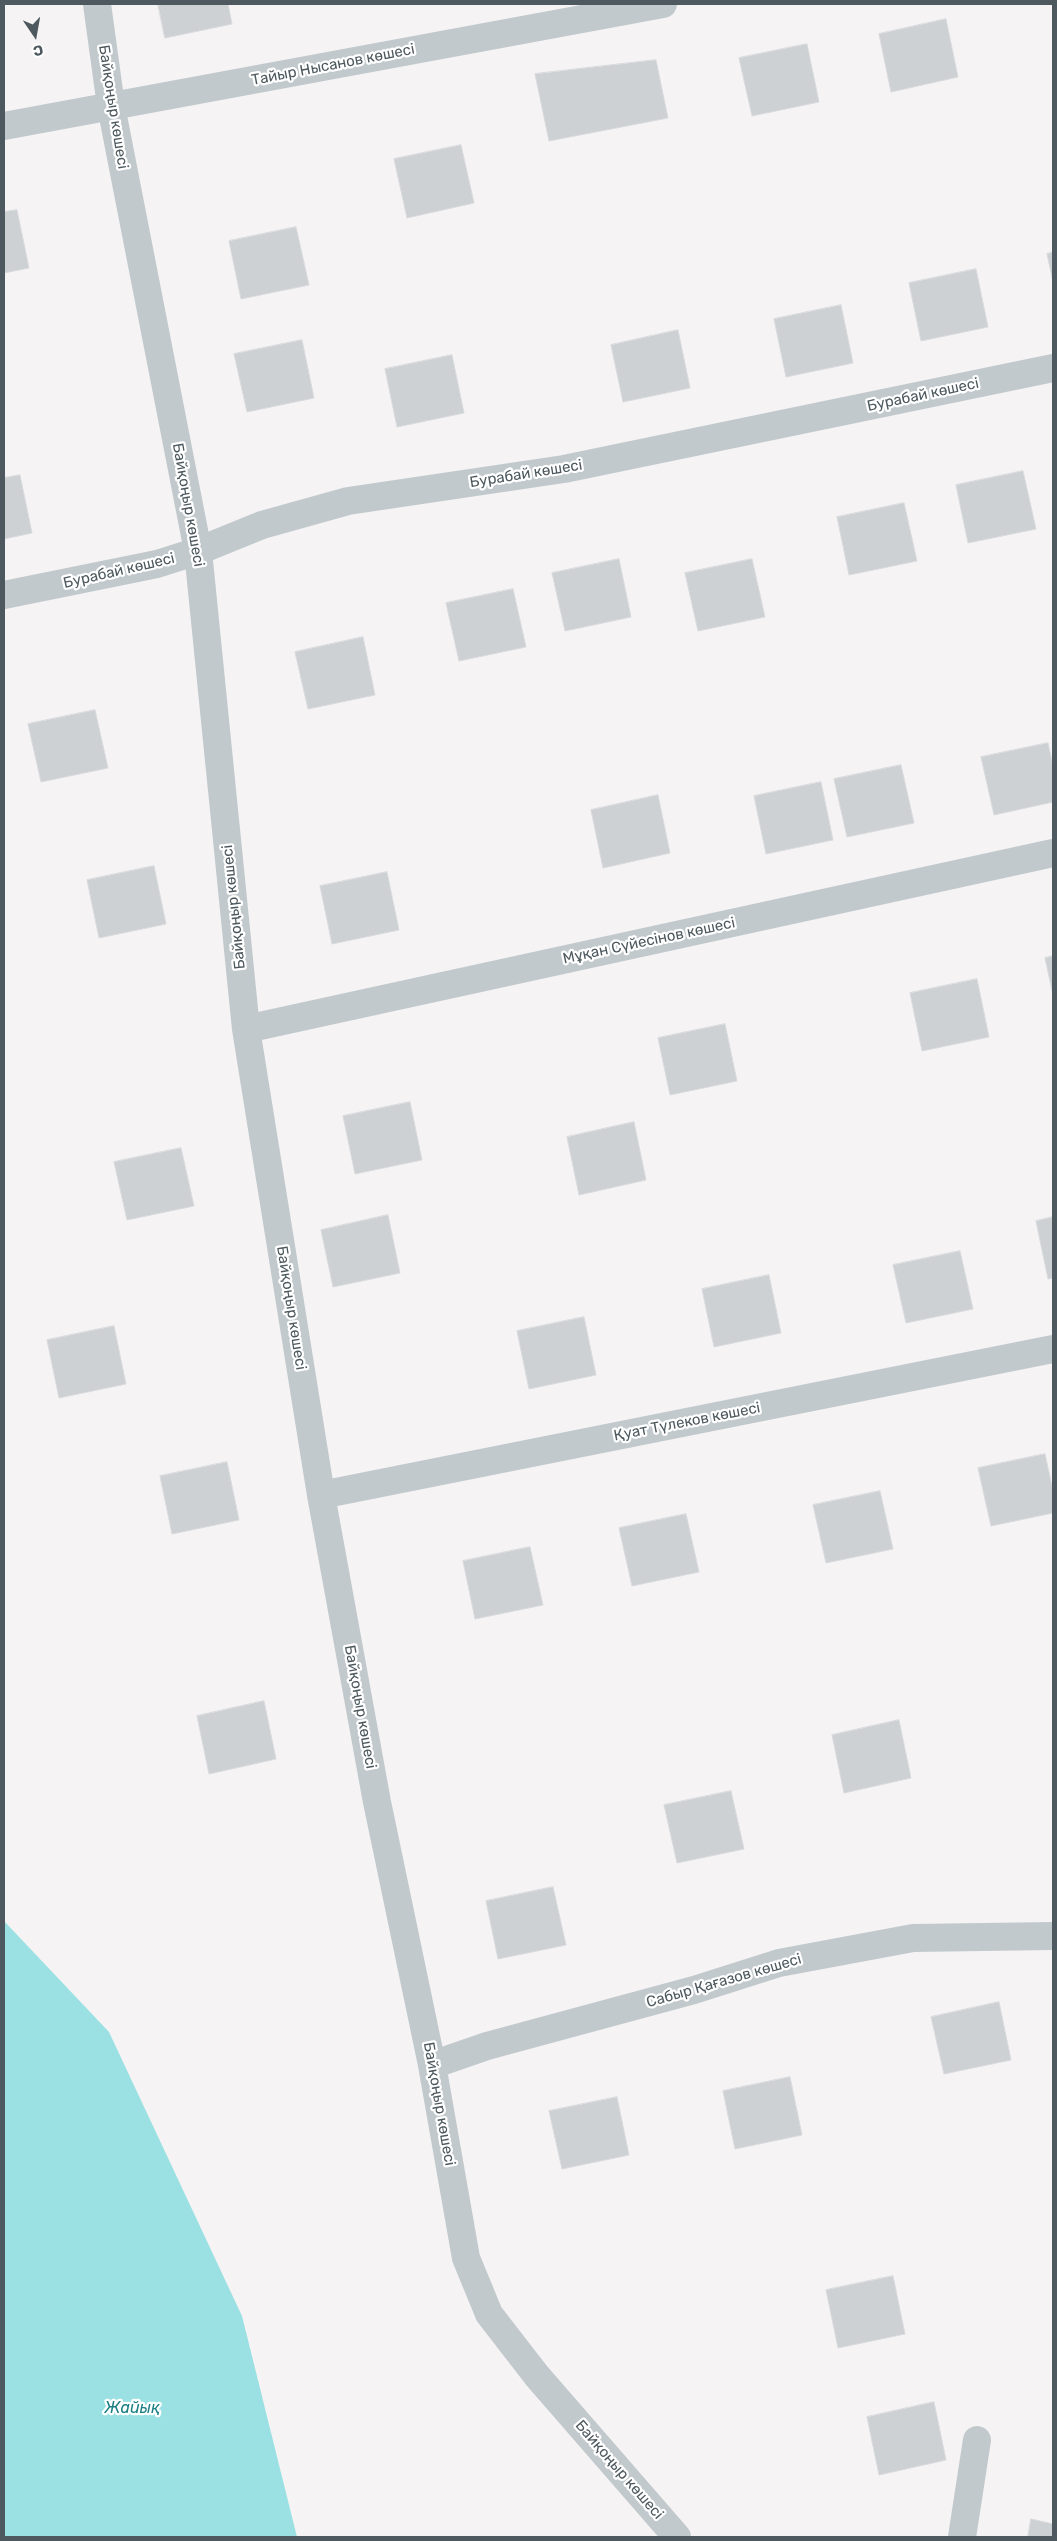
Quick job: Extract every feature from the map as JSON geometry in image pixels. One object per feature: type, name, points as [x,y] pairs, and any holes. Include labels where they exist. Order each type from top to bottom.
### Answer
[{"type":"street","name":"Байқоңыр көшесi","points":[[97,4],[112,106],[198,551],[246,1029],[321,1495],[377,1802],[432,2064],[466,2258],[489,2314],[537,2376],[677,2537]]},
{"type":"street","name":"Тайыр Нысанов көшесi","points":[[4,126],[662,4]]},
{"type":"street","name":"Бурабай көшесi","points":[[4,596],[158,564],[198,551],[262,525],[348,501],[564,469],[1053,368]]},
{"type":"street","name":"Мұқан Сүйесінов көшесі","points":[[246,1029],[1053,853]]},
{"type":"street","name":"Қуат Түлеков көшесі","points":[[321,1495],[1053,1349]]},
{"type":"street","name":"Сабыр Қағазов көшесі","points":[[432,2064],[487,2046],[694,1990],[779,1963],[913,1938],[1053,1936]]},
{"type":"street","points":[[962,2537],[977,2440]]},
{"type":"water","name":"Жайық","points":[[4,1921],[109,2032],[242,2316],[297,2537],[4,2537]]},
{"type":"building","points":[[158,4],[228,4],[232,24],[165,38]]},
{"type":"building","points":[[946,19],[958,77],[891,92],[879,34]]},
{"type":"building","points":[[807,44],[819,102],[752,116],[739,58]]},
{"type":"building","points":[[656,60],[668,118],[549,141],[535,74]]},
{"type":"building","points":[[461,145],[474,203],[407,218],[394,159]]},
{"type":"building","points":[[17,210],[29,268],[4,273],[4,212]]},
{"type":"building","points":[[296,227],[309,285],[241,299],[229,241]]},
{"type":"building","points":[[1053,252],[1053,282],[1047,254]]},
{"type":"building","points":[[976,269],[988,327],[921,341],[909,283]]},
{"type":"building","points":[[841,305],[853,363],[786,377],[774,319]]},
{"type":"building","points":[[678,330],[690,388],[623,402],[611,345]]},
{"type":"building","points":[[302,340],[314,398],[247,412],[234,354]]},
{"type":"building","points":[[452,355],[464,413],[397,427],[385,369]]},
{"type":"building","points":[[1023,471],[1036,529],[968,543],[956,485]]},
{"type":"building","points":[[20,475],[32,533],[4,539],[4,478]]},
{"type":"building","points":[[904,503],[917,561],[849,575],[837,517]]},
{"type":"building","points":[[619,559],[631,617],[565,631],[552,573]]},
{"type":"building","points":[[752,559],[765,617],[698,631],[685,573]]},
{"type":"building","points":[[513,589],[526,647],[459,661],[446,603]]},
{"type":"building","points":[[363,637],[375,695],[308,709],[295,652]]},
{"type":"building","points":[[95,710],[108,768],[41,782],[28,724]]},
{"type":"building","points":[[1048,743],[1053,766],[1053,802],[994,815],[981,757]]},
{"type":"building","points":[[901,765],[914,823],[847,837],[834,779]]},
{"type":"building","points":[[821,782],[833,840],[766,854],[754,796]]},
{"type":"building","points":[[658,795],[670,853],[603,868],[591,810]]},
{"type":"building","points":[[154,866],[166,924],[99,938],[87,880]]},
{"type":"building","points":[[387,872],[399,930],[332,944],[320,886]]},
{"type":"building","points":[[1053,956],[1053,995],[1045,958]]},
{"type":"building","points":[[977,979],[989,1037],[922,1051],[910,993]]},
{"type":"building","points":[[725,1024],[737,1081],[670,1095],[658,1038]]},
{"type":"building","points":[[410,1102],[422,1160],[355,1174],[343,1116]]},
{"type":"building","points":[[634,1122],[646,1180],[579,1195],[567,1137]]},
{"type":"building","points":[[181,1148],[194,1206],[127,1220],[114,1162]]},
{"type":"building","points":[[388,1215],[400,1273],[333,1287],[321,1230]]},
{"type":"building","points":[[1053,1217],[1053,1278],[1048,1279],[1036,1221]]},
{"type":"building","points":[[960,1251],[973,1309],[906,1323],[893,1265]]},
{"type":"building","points":[[769,1275],[781,1333],[714,1347],[702,1289]]},
{"type":"building","points":[[584,1317],[596,1375],[529,1389],[517,1331]]},
{"type":"building","points":[[114,1326],[126,1384],[59,1398],[47,1340]]},
{"type":"building","points":[[1045,1454],[1053,1491],[1053,1513],[991,1526],[978,1468]]},
{"type":"building","points":[[227,1462],[239,1520],[172,1534],[160,1476]]},
{"type":"building","points":[[880,1491],[893,1549],[826,1563],[813,1505]]},
{"type":"building","points":[[686,1514],[699,1572],[632,1586],[619,1528]]},
{"type":"building","points":[[530,1547],[543,1605],[475,1619],[463,1561]]},
{"type":"building","points":[[264,1701],[276,1759],[209,1774],[197,1716]]},
{"type":"building","points":[[899,1720],[911,1778],[844,1793],[832,1735]]},
{"type":"building","points":[[731,1791],[744,1849],[677,1863],[664,1805]]},
{"type":"building","points":[[553,1887],[566,1945],[498,1959],[486,1901]]},
{"type":"building","points":[[999,2002],[1011,2060],[944,2074],[931,2017]]},
{"type":"building","points":[[790,2077],[802,2135],[735,2149],[723,2091]]},
{"type":"building","points":[[617,2097],[629,2155],[562,2169],[549,2111]]},
{"type":"building","points":[[893,2276],[905,2334],[838,2348],[826,2290]]},
{"type":"building","points":[[934,2402],[946,2460],[879,2475],[867,2417]]},
{"type":"building","points":[[1031,2519],[1053,2524],[1053,2537],[1028,2537]]}]
